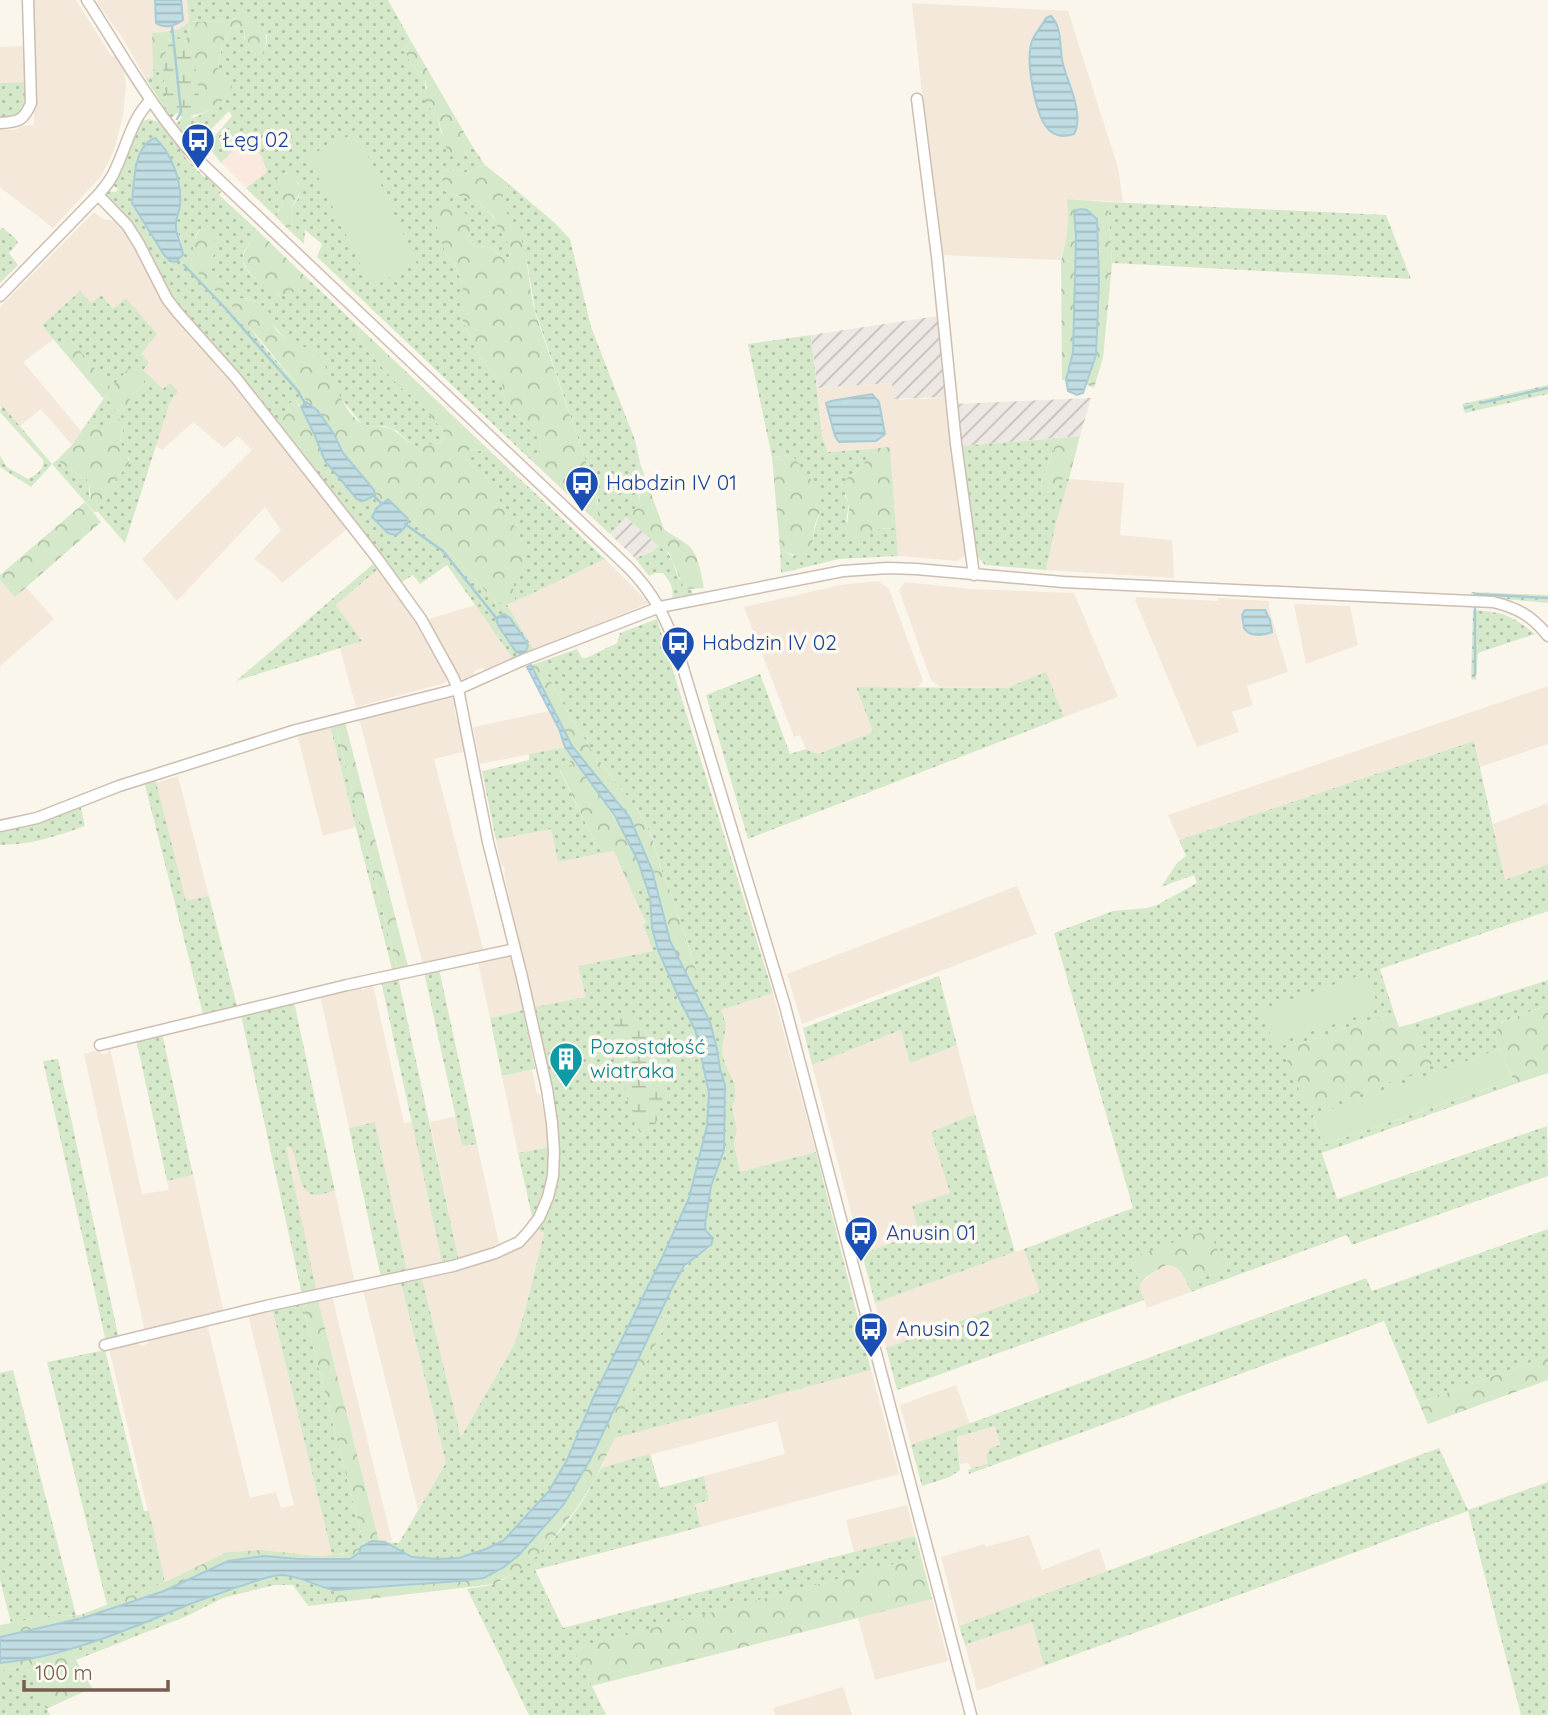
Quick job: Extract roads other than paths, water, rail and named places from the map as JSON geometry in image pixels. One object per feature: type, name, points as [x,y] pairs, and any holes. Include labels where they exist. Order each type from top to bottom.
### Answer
[{"type":"street","points":[[0,123],[21,120],[31,103],[27,0]]},
{"type":"street","points":[[88,0],[150,100],[179,139],[209,171],[629,568],[660,607],[681,661],[785,1006],[971,1715]]},
{"type":"street","points":[[917,99],[937,256],[956,443],[974,575]]},
{"type":"street","points":[[0,296],[98,195],[115,171],[139,112],[150,100]]},
{"type":"street","points":[[98,195],[127,225],[167,299],[236,378],[377,558],[421,619],[453,677],[458,689],[488,842],[547,1088],[554,1151],[553,1176],[548,1198],[539,1218],[519,1242],[495,1253],[453,1266],[266,1306],[105,1345]]},
{"type":"street","points":[[0,826],[37,818],[119,786],[296,730],[458,689],[523,660],[660,607],[843,571],[916,569],[1158,587],[1493,602],[1511,606],[1527,615],[1548,636]]},
{"type":"street","points":[[100,1045],[347,985],[515,949]]},
{"type":"water","points":[[155,0],[181,0],[183,20],[169,26],[156,23]]},
{"type":"water","points":[[1051,16],[1057,26],[1063,64],[1078,121],[1074,134],[1067,136],[1055,134],[1044,123],[1039,113],[1031,74],[1032,41],[1046,18]]},
{"type":"water","points":[[155,138],[175,168],[179,187],[180,205],[176,225],[183,255],[176,262],[170,261],[164,255],[132,203],[139,157],[142,149]]},
{"type":"water","points":[[1087,210],[1097,219],[1099,281],[1096,355],[1083,393],[1077,395],[1068,391],[1066,380],[1073,352],[1076,236],[1074,212]]},
{"type":"water","points":[[872,394],[879,402],[885,434],[876,441],[839,442],[826,403]]},
{"type":"water","points":[[306,402],[317,410],[334,434],[343,453],[374,490],[375,495],[364,501],[357,499],[325,461],[301,407]]},
{"type":"water","points":[[388,499],[408,519],[404,528],[395,535],[388,533],[372,517],[376,509]]},
{"type":"water","points":[[1245,610],[1265,610],[1272,632],[1257,635],[1246,631],[1242,615]]},
{"type":"water","points":[[504,614],[510,618],[526,641],[528,646],[525,653],[516,652],[498,625],[496,618]]},
{"type":"water","points":[[531,665],[572,746],[630,818],[652,870],[670,941],[710,1022],[725,1085],[724,1150],[711,1186],[705,1225],[706,1231],[713,1238],[711,1245],[684,1266],[590,1460],[564,1504],[519,1555],[504,1567],[484,1578],[334,1590],[289,1576],[272,1576],[73,1648],[0,1663],[0,1637],[83,1618],[164,1591],[228,1561],[264,1556],[350,1559],[359,1553],[361,1547],[372,1541],[385,1542],[412,1557],[437,1559],[459,1558],[486,1549],[503,1541],[549,1491],[567,1460],[594,1396],[689,1198],[707,1126],[709,1093],[696,1032],[658,950],[652,928],[650,897],[638,861],[615,816],[565,747],[559,729],[527,667]]},
{"type":"waterway","points":[[172,26],[181,112],[177,119]]},
{"type":"waterway","points":[[184,265],[298,391],[306,405]]},
{"type":"waterway","points":[[1481,403],[1548,388]]},
{"type":"waterway","points":[[1465,408],[1472,406]]},
{"type":"waterway","points":[[372,494],[382,504]]},
{"type":"waterway","points":[[405,524],[443,551],[497,619]]},
{"type":"waterway","points":[[1475,594],[1548,598]]},
{"type":"waterway","points":[[1475,606],[1475,674]]},
{"type":"place","name":"Łęg 02","points":[[198,170]]},
{"type":"place","name":"Habdzin IV 01","points":[[582,513]]},
{"type":"place","name":"Habdzin IV 02","points":[[678,673]]},
{"type":"place","name":"Pozostałość wiatraka","points":[[566,1089]]},
{"type":"place","name":"Anusin 01","points":[[861,1263]]},
{"type":"place","name":"Anusin 02","points":[[871,1359]]}]
